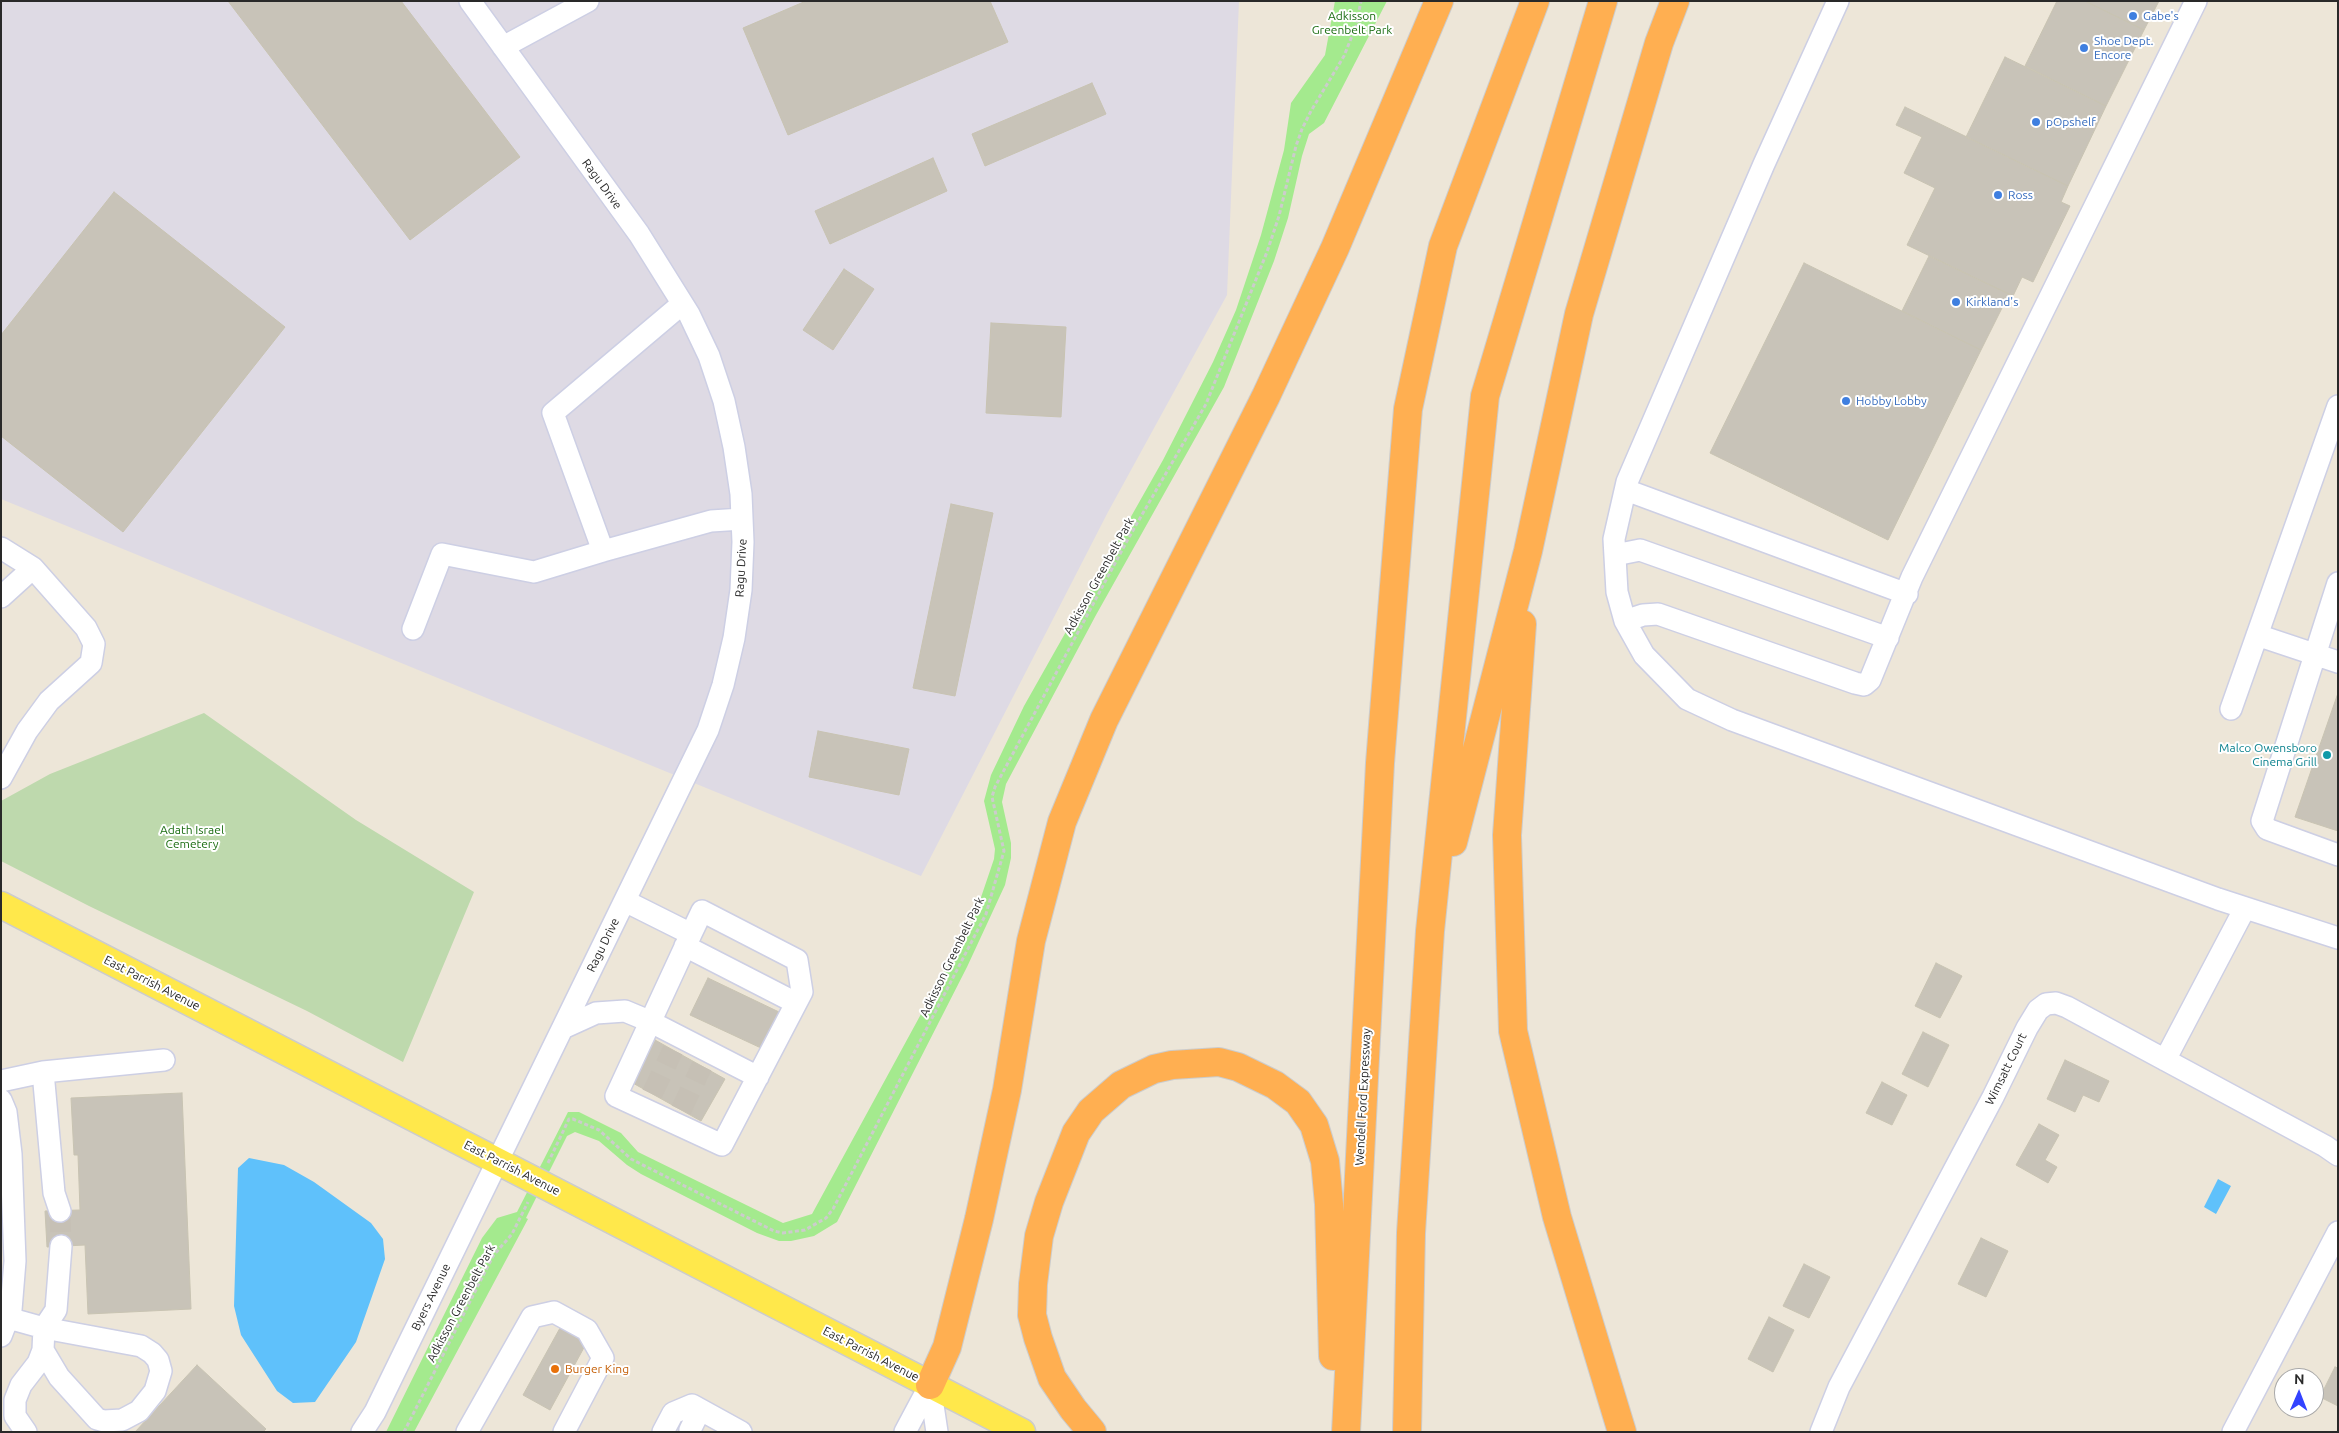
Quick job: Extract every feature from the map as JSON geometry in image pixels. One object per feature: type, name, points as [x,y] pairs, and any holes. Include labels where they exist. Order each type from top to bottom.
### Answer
[{"type":"highway","points":[[930,1385],[947,1347],[979,1219],[1007,1090],[1031,941],[1062,822],[1104,720],[1266,396],[1335,248],[1439,1]]},
{"type":"highway","points":[[1407,1432],[1411,1232],[1430,931],[1485,396],[1603,1]]},
{"type":"highway","points":[[1430,931],[1528,551],[1579,314],[1659,43],[1675,1]]},
{"type":"highway","name":"Wendell Ford Expressway","points":[[1346,1432],[1380,763],[1408,409],[1443,246],[1533,5]]},
{"type":"highway","points":[[1528,551],[1507,836],[1513,1031],[1557,1217],[1622,1432]]},
{"type":"highway","points":[[1092,1432],[1072,1409],[1052,1378],[1032,1315],[1033,1284],[1039,1236],[1049,1202],[1076,1133],[1091,1111],[1120,1085],[1154,1069],[1172,1065],[1219,1062],[1254,1073],[1275,1085],[1298,1102],[1314,1125],[1326,1161],[1329,1204],[1335,1432]]},
{"type":"main road","name":"East Parrish Avenue","points":[[1,905],[1022,1432]]},
{"type":"street","name":"Ragu Drive","points":[[470,1],[639,234],[682,304],[709,356],[724,401],[734,447],[742,519],[741,590],[734,638],[723,685],[708,730],[498,1161]]},
{"type":"street","points":[[503,47],[588,1]]},
{"type":"street","points":[[1838,1],[1764,164],[1626,490],[1614,539],[1617,592],[1624,621],[1644,654],[1687,699],[1732,720],[2245,908],[2338,938]]},
{"type":"street","points":[[1624,621],[1643,615],[1658,614],[1864,685],[1870,680],[1907,594],[1912,577],[2196,1]]},
{"type":"street","points":[[603,551],[553,413],[631,345],[682,304]]},
{"type":"street","points":[[2231,708],[2338,406]]},
{"type":"street","points":[[1626,490],[1907,594]]},
{"type":"street","points":[[413,629],[442,554],[534,572],[711,521],[742,519]]},
{"type":"street","points":[[1,548],[32,568],[86,628],[94,644],[91,662],[49,701],[27,731],[2,777]]},
{"type":"street","points":[[1614,555],[1640,550],[1888,638]]},
{"type":"street","points":[[1,597],[32,568]]},
{"type":"street","points":[[2338,583],[2262,821],[2268,829],[2338,855]]},
{"type":"street","points":[[2257,635],[2338,662]]},
{"type":"street","points":[[625,901],[796,1003]]},
{"type":"street","points":[[2165,1060],[2245,908]]},
{"type":"street","points":[[702,911],[797,960],[802,992],[796,1003],[722,1145],[678,1116],[649,1102],[616,1096],[649,1021],[702,911]]},
{"type":"street","name":"Wimsatt Court","points":[[1821,1432],[1839,1387],[1993,1097],[2026,1028],[2038,1010],[2046,1004],[2056,1003],[2067,1007],[2325,1146],[2338,1155]]},
{"type":"street","points":[[563,1028],[596,1013],[626,1011],[649,1021],[676,1043],[705,1059],[758,1077]]},
{"type":"street","points":[[1,1080],[43,1072],[164,1060]]},
{"type":"street","points":[[43,1072],[54,1193],[60,1210]]},
{"type":"street","points":[[1,1100],[6,1112],[11,1154],[15,1261],[12,1310],[4,1324],[44,1328],[142,1346],[158,1360],[161,1371],[155,1391],[132,1416],[112,1421],[97,1419],[59,1377],[43,1350]]},
{"type":"street","name":"Byers Avenue","points":[[362,1432],[375,1412],[498,1161]]},
{"type":"street","points":[[2233,1432],[2338,1232]]},
{"type":"street","points":[[26,1432],[15,1416],[15,1400],[21,1385],[38,1363],[43,1350],[44,1328],[56,1310],[61,1246]]},
{"type":"street","points":[[467,1432],[532,1316],[554,1312],[587,1330],[603,1358],[564,1432]]},
{"type":"street","points":[[905,1432],[930,1385]]},
{"type":"street","points":[[930,1385],[937,1432]]},
{"type":"street","points":[[663,1432],[673,1413],[692,1405],[717,1426]]},
{"type":"path","name":"Adkisson Greenbelt Park","points":[[404,1432],[493,1256],[512,1234],[539,1182],[568,1119],[573,1118],[599,1130],[631,1158],[774,1231],[783,1233],[805,1230],[826,1218],[833,1209],[986,914],[1004,851],[992,797],[995,787],[1128,539],[1206,404],[1267,252],[1279,216],[1302,129],[1310,111],[1344,56],[1356,26],[1361,1]]},
{"type":"shaded area","points":[[1,1],[1239,1],[1227,295],[1108,512],[921,876],[1,499]]},
{"type":"green space","name":"Adkisson Greenbelt Park","points":[[1335,1],[1387,1],[1324,123],[1309,134],[1288,218],[1274,261],[1224,387],[1096,615],[1006,784],[1002,802],[1011,843],[1011,858],[1005,885],[967,967],[837,1222],[814,1236],[791,1241],[779,1241],[757,1233],[641,1174],[627,1165],[599,1141],[575,1132],[567,1136],[526,1218],[528,1219],[414,1432],[386,1432],[482,1238],[497,1218],[517,1212],[568,1112],[579,1112],[621,1133],[638,1152],[783,1223],[812,1214],[975,915],[994,859],[995,849],[984,801],[991,775],[1024,706],[1163,460],[1213,362],[1236,310],[1261,235],[1284,150],[1291,103],[1325,55]]},
{"type":"green space","name":"Adath Israel Cemetery","points":[[204,713],[356,820],[474,892],[403,1062],[307,1011],[89,906],[1,861],[1,801],[50,774]]},
{"type":"water","points":[[249,1158],[284,1165],[314,1182],[371,1223],[383,1239],[385,1259],[356,1342],[315,1402],[293,1403],[277,1391],[241,1335],[234,1306],[238,1168]]},
{"type":"water","points":[[2218,1179],[2231,1186],[2216,1214],[2204,1207]]},
{"type":"building","points":[[228,1],[401,1],[520,157],[410,240]]},
{"type":"building","points":[[806,1],[990,1],[1008,42],[788,135],[743,28]]},
{"type":"building","name":"Shoe Dept. Encore","points":[[2057,1],[2085,1],[2144,30],[2106,106],[2025,66]]},
{"type":"building","name":"Gabe's","points":[[2085,1],[2159,1],[2144,30]]},
{"type":"building","name":"pOpshelf","points":[[2005,57],[2106,106],[2068,186],[1966,137]]},
{"type":"building","points":[[1092,83],[1106,114],[985,166],[972,134]]},
{"type":"building","name":"Ross","points":[[1905,107],[2068,186],[2061,202],[2070,206],[2033,282],[2022,277],[2013,296],[1907,245],[1935,188],[1904,173],[1922,137],[1896,125]]},
{"type":"building","points":[[933,158],[947,191],[830,244],[815,211]]},
{"type":"building","points":[[114,192],[285,327],[123,532],[1,436],[1,335]]},
{"type":"building","name":"Kirkland's","points":[[1929,256],[2009,294],[1981,350],[1902,311]]},
{"type":"building","name":"Hobby Lobby","points":[[1804,263],[1981,350],[1888,540],[1710,453]]},
{"type":"building","points":[[844,269],[874,289],[833,350],[803,330]]},
{"type":"building","points":[[991,323],[1066,327],[1061,417],[986,413]]},
{"type":"building","points":[[951,504],[993,513],[955,696],[913,688]]},
{"type":"building","name":"Malco Owensboro Cinema Grill","points":[[2338,693],[2338,831],[2295,817]]},
{"type":"building","points":[[818,731],[909,749],[899,795],[809,777]]},
{"type":"building","points":[[1936,963],[1962,976],[1940,1018],[1915,1006]]},
{"type":"building","points":[[708,978],[779,1012],[761,1048],[690,1015]]},
{"type":"building","points":[[1923,1032],[1949,1045],[1928,1087],[1902,1074]]},
{"type":"building","points":[[655,1040],[725,1079],[701,1121],[631,1082]]},
{"type":"building","points":[[2065,1060],[2109,1081],[2099,1102],[2083,1095],[2075,1112],[2047,1099]]},
{"type":"building","points":[[1882,1082],[1907,1095],[1892,1125],[1866,1113]]},
{"type":"building","points":[[182,1093],[191,1309],[88,1314],[85,1245],[47,1247],[45,1211],[80,1210],[78,1155],[74,1155],[71,1098]]},
{"type":"building","points":[[2039,1124],[2059,1135],[2045,1160],[2057,1167],[2048,1183],[2016,1165]]},
{"type":"building","points":[[1981,1238],[2008,1251],[1986,1297],[1958,1284]]},
{"type":"building","points":[[1804,1264],[1830,1277],[1809,1318],[1783,1306]]},
{"type":"building","points":[[1769,1317],[1794,1330],[1773,1372],[1748,1359]]},
{"type":"building","name":"Burger King","points":[[560,1328],[587,1342],[550,1410],[523,1395]]},
{"type":"building","points":[[197,1365],[266,1429],[263,1432],[135,1432]]},
{"type":"building","points":[[2335,1367],[2338,1368],[2338,1406],[2324,1399],[2324,1389]]},
{"type":"tunnel","points":[[652,1094],[673,1050]]},
{"type":"tunnel","points":[[681,1110],[702,1066]]},
{"type":"tunnel","points":[[60,1211],[61,1246]]},
{"type":"place","name":"Gabe's","points":[[2133,16]]},
{"type":"place","name":"Shoe Dept. Encore","points":[[2084,48]]},
{"type":"place","name":"pOpshelf","points":[[2036,122]]},
{"type":"place","name":"Ross","points":[[1998,195]]},
{"type":"place","name":"Kirkland's","points":[[1956,302]]},
{"type":"place","name":"Hobby Lobby","points":[[1846,401]]},
{"type":"place","name":"Malco Owensboro Cinema Grill","points":[[2327,755]]},
{"type":"place","name":"Burger King","points":[[555,1369]]}]
